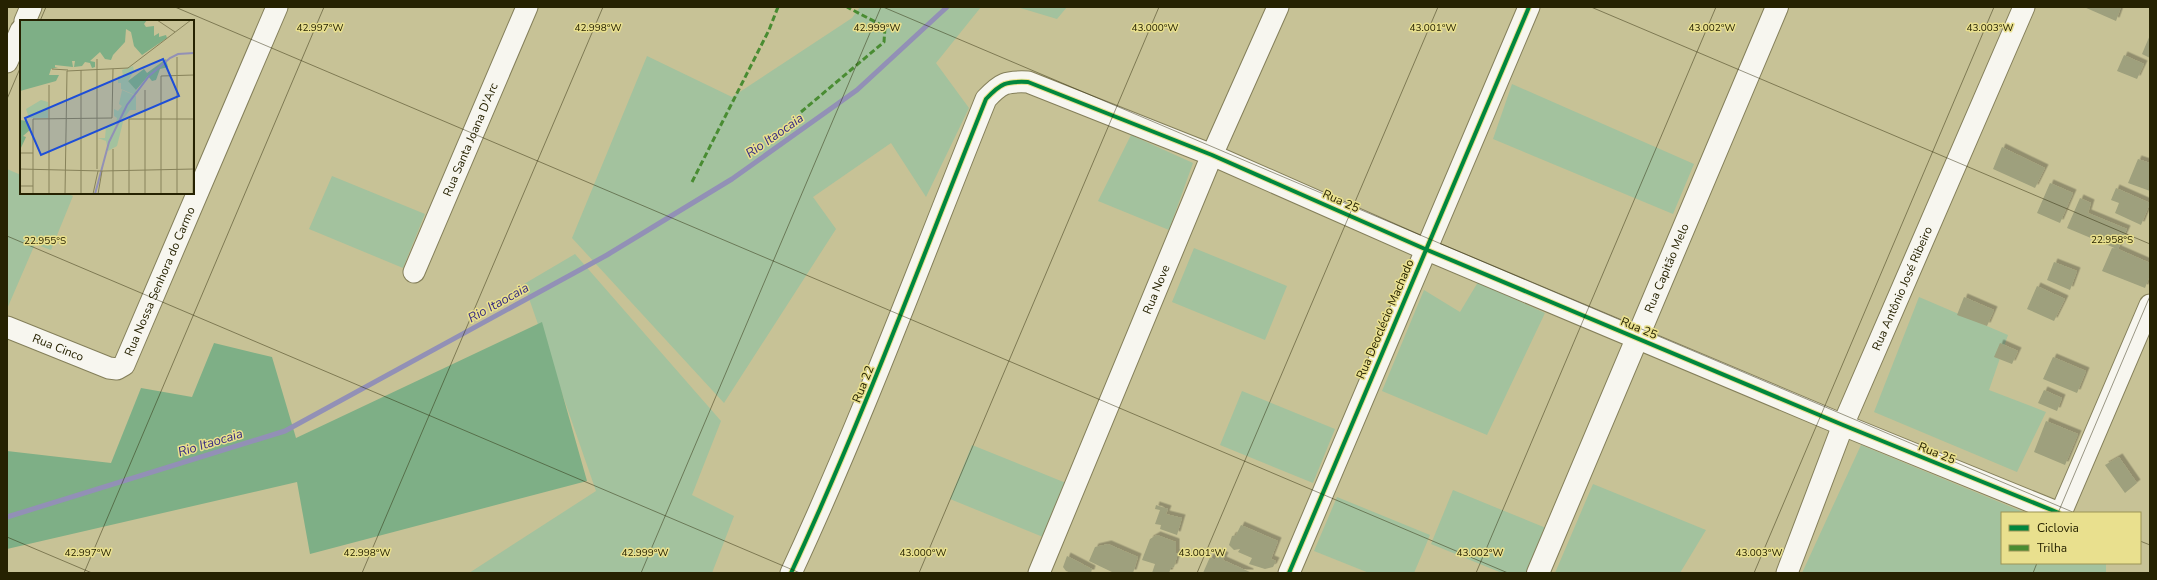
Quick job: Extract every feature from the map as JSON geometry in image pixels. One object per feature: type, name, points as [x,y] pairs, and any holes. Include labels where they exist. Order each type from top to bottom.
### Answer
[{"type":"main road","name":"Rua Capitão Melo","points":[[1538,573],[1777,7]]},
{"type":"street","points":[[25,20],[31,7]]},
{"type":"street","name":"Rua Nossa Senhora do Carmo","points":[[109,368],[117,369],[124,365],[128,358],[277,7]]},
{"type":"street","name":"Rua Santa Joana D'Arc","points":[[414,272],[527,7]]},
{"type":"street","name":"Rua Nove","points":[[1039,573],[1212,155],[1278,7]]},
{"type":"street","name":"Rua Deoclécio Machado","points":[[1289,573],[1425,249],[1529,7]]},
{"type":"street","name":"Rua Antônio José Ribeiro","points":[[1787,573],[1843,425],[2024,7]]},
{"type":"street","points":[[7,62],[20,32]]},
{"type":"street","name":"Rua 25","points":[[945,200],[986,99],[998,86],[1010,81],[1028,82],[1212,155],[1425,249],[1843,425],[2058,512]]},
{"type":"street","name":"Rua 22","points":[[791,573],[835,477],[890,343],[945,200]]},
{"type":"street","points":[[2060,512],[2150,305]]},
{"type":"street","name":"Rua Cinco","points":[[7,327],[109,368]]},
{"type":"green space","points":[[860,7],[981,7],[936,63],[969,108],[926,197],[891,143],[813,197],[836,229],[724,403],[572,238],[647,56],[732,97],[852,18]]},
{"type":"green space","points":[[1017,7],[1067,7],[1057,19]]},
{"type":"green space","points":[[1512,84],[1694,164],[1673,214],[1493,139]]},
{"type":"green space","points":[[1131,135],[1193,163],[1169,230],[1098,201]]},
{"type":"green space","points":[[7,169],[20,175],[20,194],[68,194],[73,196],[51,250],[35,244],[7,309]]},
{"type":"green space","points":[[332,176],[425,214],[403,268],[309,229]]},
{"type":"green space","points":[[1194,248],[1287,286],[1265,340],[1172,302]]},
{"type":"green space","points":[[575,254],[721,421],[692,495],[734,516],[712,573],[469,573],[596,491],[524,284]]},
{"type":"green space","points":[[1478,282],[1545,313],[1487,435],[1382,391],[1424,290],[1460,312]]},
{"type":"green space","points":[[1919,297],[2008,335],[1989,390],[2046,412],[2017,472],[1874,412]]},
{"type":"green space","points":[[542,322],[587,481],[310,554],[297,482],[7,549],[7,451],[111,463],[141,388],[192,397],[214,343],[272,357],[296,438]]},
{"type":"green space","points":[[1242,391],[1335,429],[1313,483],[1220,445]]},
{"type":"green space","points":[[972,445],[1066,483],[1043,537],[950,499]]},
{"type":"green space","points":[[1861,445],[2024,512],[2001,512],[2001,564],[2106,564],[2106,573],[1802,573]]},
{"type":"green space","points":[[1593,484],[1706,530],[1680,573],[1555,573]]},
{"type":"green space","points":[[1453,490],[1546,528],[1528,573],[1502,573],[1431,544]]},
{"type":"green space","points":[[1337,497],[1430,535],[1414,573],[1369,573],[1314,551]]},
{"type":"building","points":[[2084,7],[2121,7],[2116,21]]},
{"type":"building","points":[[2150,35],[2150,58],[2142,54]]},
{"type":"building","points":[[2124,55],[2144,64],[2137,79],[2117,71]]},
{"type":"building","points":[[2002,147],[2045,168],[2035,188],[1993,169]]},
{"type":"building","points":[[2138,159],[2150,163],[2150,191],[2128,183]]},
{"type":"building","points":[[2050,183],[2073,193],[2060,223],[2037,213]]},
{"type":"building","points":[[2116,188],[2150,203],[2141,225],[2115,213],[2119,203],[2111,200]]},
{"type":"building","points":[[2080,198],[2091,203],[2088,213],[2127,229],[2118,249],[2150,263],[2150,275],[2145,288],[2102,271],[2112,248],[2117,249],[2067,228]]},
{"type":"building","points":[[2054,262],[2077,271],[2070,290],[2047,280]]},
{"type":"building","points":[[2037,286],[2065,299],[2054,321],[2027,309]]},
{"type":"building","points":[[1964,297],[1994,310],[1987,326],[1957,315]]},
{"type":"building","points":[[2000,343],[2018,351],[2012,364],[1994,357]]},
{"type":"building","points":[[2053,357],[2086,371],[2077,393],[2043,379]]},
{"type":"building","points":[[2044,390],[2062,398],[2057,411],[2038,403]]},
{"type":"building","points":[[2046,421],[2078,434],[2065,465],[2034,452]]},
{"type":"building","points":[[2119,457],[2137,483],[2125,493],[2105,465]]},
{"type":"building","points":[[1156,505],[1168,509],[1166,514],[1182,518],[1177,535],[1160,529],[1161,525],[1155,524],[1160,510],[1155,509]]},
{"type":"building","points":[[1241,525],[1278,541],[1271,559],[1276,561],[1273,567],[1265,569],[1249,564],[1252,558],[1238,552],[1240,549],[1234,550],[1229,545],[1232,536],[1236,535]]},
{"type":"building","points":[[1157,535],[1176,542],[1176,553],[1178,553],[1174,567],[1171,568],[1169,573],[1152,573],[1155,564],[1142,560],[1150,539]]},
{"type":"building","points":[[1108,544],[1138,557],[1133,573],[1114,573],[1089,561],[1095,547]]},
{"type":"building","points":[[1218,552],[1225,556],[1223,560],[1250,573],[1203,573],[1210,557],[1215,560]]},
{"type":"building","points":[[1067,556],[1092,569],[1091,573],[1071,573],[1066,571],[1063,567]]},
{"type":"waterway","name":"Rio Itaocaia","points":[[7,517],[285,431],[607,255],[732,179],[857,90],[947,7]]},
{"type":"marked path","points":[[692,182],[769,30],[778,7]]},
{"type":"marked path","points":[[801,112],[884,42],[885,27],[847,7]]},
{"type":"cycle path","points":[[1289,573],[1529,7]]},
{"type":"cycle path","points":[[791,573],[843,456],[892,338],[986,99],[1000,86],[1014,82],[1028,82],[1212,155],[1425,249],[1843,425],[2057,512]]}]
